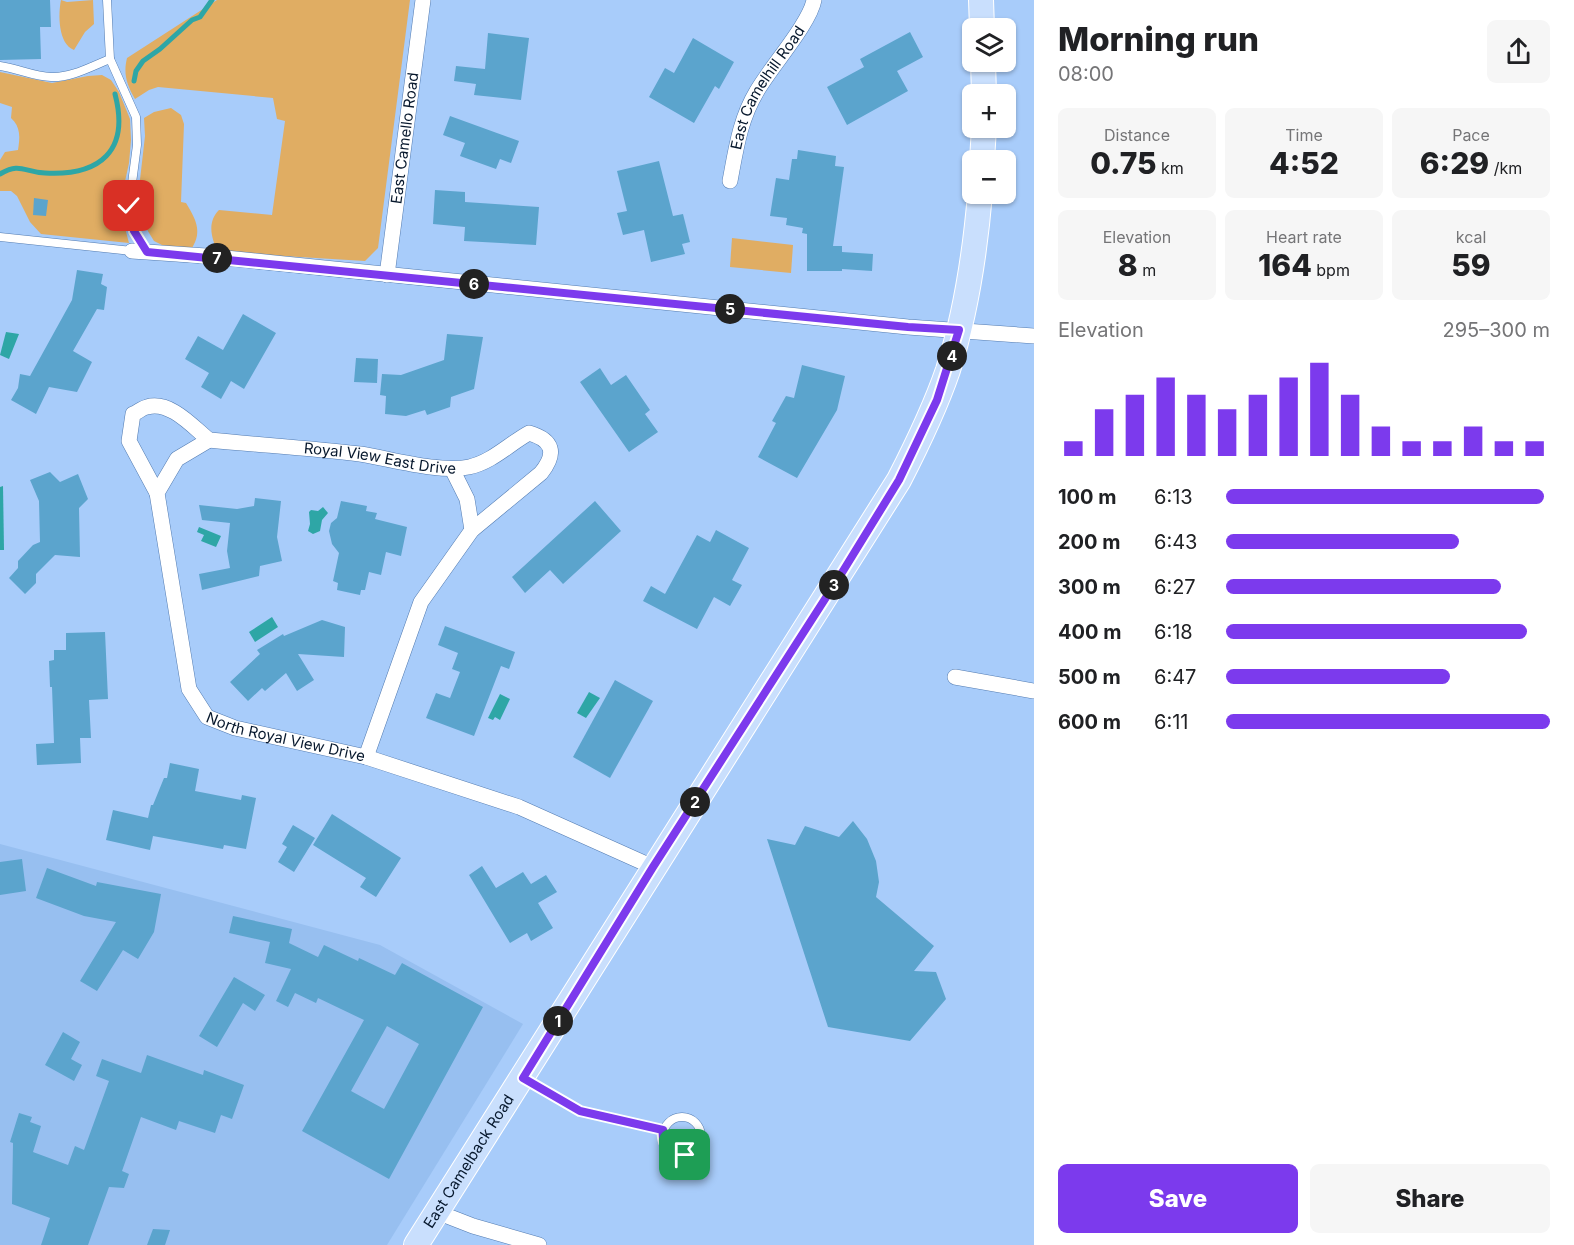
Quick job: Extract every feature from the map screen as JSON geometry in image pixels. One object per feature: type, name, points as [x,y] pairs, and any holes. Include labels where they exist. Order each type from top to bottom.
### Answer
[{"type":"main road","points":[[981,0],[982,18]]},
{"type":"main road","name":"East Camelback Road","points":[[416,1245],[899,480],[937,400],[959,330],[972,266],[979,204]]},
{"type":"street","name":"East Camello Road","points":[[387,275],[423,0]]},
{"type":"street","name":"East Camelhill Road","points":[[730,181],[741,125],[756,92],[808,16],[814,0]]},
{"type":"street","points":[[139,251],[908,327],[1034,336]]},
{"type":"street","name":"North Royal View Drive","points":[[209,440],[178,414],[162,406],[146,407],[133,414],[129,441],[157,493],[189,689],[207,717],[235,728],[366,757],[519,807],[653,867]]},
{"type":"street","name":"Royal View East Drive","points":[[209,440],[360,454],[452,469],[472,466],[497,454],[529,433],[543,437],[551,449],[550,462],[542,473],[472,530]]},
{"type":"street","points":[[157,493],[177,459],[209,440]]},
{"type":"street","points":[[366,757],[421,602],[472,530],[466,499],[452,469]]},
{"type":"street","points":[[955,677],[1034,691]]},
{"type":"street","points":[[437,1212],[473,1226],[539,1245]]},
{"type":"lane","points":[[0,237],[139,251],[130,212],[129,196],[137,145],[136,117],[110,59],[107,0]]},
{"type":"lane","points":[[0,66],[57,77],[110,59]]},
{"type":"lane","points":[[523,1078],[580,1111],[663,1130]]},
{"type":"lane","points":[[676,1117],[689,1118],[701,1131],[700,1144],[691,1154],[672,1153],[664,1143],[663,1130],[676,1117]]},
{"type":"shaded area","points":[[61,0],[67,2],[93,0],[94,24],[85,32],[74,50],[65,42],[60,28]]},
{"type":"shaded area","points":[[217,0],[410,0],[378,248],[365,261],[218,252],[211,230],[215,215],[219,210],[272,215],[285,121],[277,119],[273,98],[158,87],[135,99],[128,84],[125,69],[127,58]]},
{"type":"shaded area","points":[[0,72],[52,83],[102,75],[111,80],[119,92],[130,119],[129,163],[121,200],[121,213],[129,243],[41,234],[30,222],[17,196],[11,191],[0,191],[0,160],[5,152],[18,150],[19,137],[17,125],[11,118],[12,107],[0,103]]},
{"type":"shaded area","points":[[171,108],[181,115],[184,124],[181,202],[186,203],[196,225],[197,236],[192,248],[164,246],[154,241],[143,223],[138,197],[145,136],[144,118],[154,112]]},
{"type":"shaded area","points":[[732,238],[793,245],[791,273],[730,267]]},
{"type":"shaded area","points":[[6,332],[19,334],[9,359],[0,355]]},
{"type":"shaded area","points":[[3,486],[4,550],[0,550],[0,487]]},
{"type":"shaded area","points":[[323,507],[328,513],[322,520],[320,531],[313,534],[308,531],[309,512],[318,511]]},
{"type":"shaded area","points":[[199,527],[221,536],[216,547],[201,541],[204,535],[197,532]]},
{"type":"shaded area","points":[[272,617],[278,627],[255,642],[249,632]]},
{"type":"shaded area","points":[[589,692],[600,698],[586,718],[577,713]]},
{"type":"shaded area","points":[[500,694],[510,699],[500,720],[495,717],[493,720],[488,718]]},
{"type":"shaded area","points":[[0,844],[380,945],[523,1024],[387,1245],[0,1245]]},
{"type":"building","points":[[0,0],[50,0],[51,27],[40,27],[41,59],[0,60]]},
{"type":"building","points":[[910,32],[923,57],[897,71],[908,91],[847,125],[827,87],[864,67],[860,59]]},
{"type":"building","points":[[488,33],[529,38],[521,100],[474,95],[476,84],[454,81],[456,66],[485,69]]},
{"type":"building","points":[[693,38],[734,62],[719,89],[715,86],[694,123],[649,97],[665,68],[674,73]]},
{"type":"building","points":[[450,116],[519,141],[511,163],[500,159],[496,169],[460,156],[465,143],[443,135]]},
{"type":"building","points":[[798,150],[836,156],[835,166],[844,167],[833,246],[842,246],[842,252],[873,254],[872,271],[842,269],[842,271],[807,271],[807,234],[802,233],[803,228],[786,225],[787,218],[770,216],[776,178],[789,180],[792,159],[797,159]]},
{"type":"building","points":[[659,161],[673,216],[683,214],[690,242],[682,244],[685,254],[651,262],[644,230],[623,235],[617,213],[627,211],[617,171]]},
{"type":"building","points":[[435,190],[465,192],[465,202],[539,207],[536,245],[464,241],[465,227],[433,224]]},
{"type":"building","points":[[34,198],[48,200],[46,216],[33,215]]},
{"type":"building","points":[[77,270],[103,274],[101,284],[107,287],[104,310],[97,309],[73,351],[92,362],[77,392],[49,387],[36,414],[11,400],[18,388],[20,374],[30,376],[72,300]]},
{"type":"building","points":[[243,314],[276,333],[244,389],[231,381],[221,399],[201,387],[209,373],[185,359],[198,336],[223,350]]},
{"type":"building","points":[[447,334],[483,337],[474,389],[451,397],[450,407],[427,415],[425,410],[406,416],[385,414],[386,396],[380,395],[382,374],[401,375],[444,360]]},
{"type":"building","points":[[356,358],[378,359],[377,383],[354,382]]},
{"type":"building","points":[[802,365],[845,376],[837,410],[797,478],[758,457],[776,423],[772,421],[786,396],[794,398]]},
{"type":"building","points":[[600,368],[611,385],[626,375],[650,410],[645,414],[658,432],[629,452],[580,382]]},
{"type":"building","points":[[50,472],[60,482],[78,474],[88,499],[79,508],[80,557],[55,555],[36,574],[36,583],[25,594],[9,578],[18,568],[18,561],[33,545],[40,542],[39,501],[30,480]]},
{"type":"building","points":[[255,498],[281,501],[277,537],[282,561],[260,566],[259,576],[202,590],[199,574],[230,568],[227,551],[230,523],[202,520],[199,505],[237,509],[254,506]]},
{"type":"building","points":[[341,501],[367,506],[366,511],[377,513],[375,519],[407,527],[401,556],[386,552],[381,575],[369,572],[365,590],[361,590],[360,595],[337,590],[338,583],[333,581],[339,553],[332,544],[329,531],[331,523],[337,518]]},
{"type":"building","points":[[595,501],[621,531],[563,584],[550,570],[525,593],[512,577]]},
{"type":"building","points":[[716,530],[749,548],[732,580],[742,585],[730,606],[714,597],[697,629],[643,601],[651,586],[665,594],[697,535],[710,542]]},
{"type":"building","points":[[322,620],[345,627],[344,657],[298,654],[314,680],[297,691],[286,673],[265,691],[262,688],[248,701],[230,682],[260,654],[257,650],[283,634],[284,636]]},
{"type":"building","points":[[445,626],[515,652],[509,669],[501,666],[474,736],[426,718],[436,693],[450,698],[460,672],[452,669],[458,653],[438,645]]},
{"type":"building","points":[[105,632],[108,699],[89,700],[91,738],[80,738],[81,763],[37,765],[36,744],[54,743],[49,661],[54,660],[54,650],[66,650],[66,633]]},
{"type":"building","points":[[615,680],[653,701],[610,778],[573,757]]},
{"type":"building","points":[[170,763],[199,769],[195,791],[241,800],[242,795],[256,798],[246,849],[224,845],[223,849],[153,836],[150,850],[106,840],[113,810],[148,818],[151,805],[153,805],[164,778],[167,778]]},
{"type":"building","points":[[332,814],[401,858],[376,897],[360,887],[366,878],[313,845]]},
{"type":"building","points":[[853,821],[867,839],[876,861],[879,882],[876,897],[934,946],[914,971],[936,972],[946,999],[910,1041],[828,1027],[767,839],[795,845],[805,826],[839,837]]},
{"type":"building","points":[[293,825],[315,838],[294,872],[278,862],[287,847],[282,844]]},
{"type":"building","points":[[22,859],[26,891],[0,895],[0,862]]},
{"type":"building","points":[[482,866],[496,888],[523,872],[531,884],[546,875],[557,892],[538,903],[553,928],[531,941],[527,933],[510,943],[469,875]]},
{"type":"building","points":[[47,868],[96,886],[97,882],[161,894],[154,932],[138,959],[123,950],[97,991],[80,981],[116,922],[84,916],[36,898]]},
{"type":"building","points":[[233,916],[292,929],[289,943],[318,957],[324,945],[395,975],[402,963],[483,1007],[389,1179],[302,1131],[364,1020],[318,998],[316,1003],[295,993],[288,1007],[276,1001],[291,969],[265,963],[270,942],[229,933]],"holes":[[[387,1026],[419,1044],[384,1109],[351,1091]]]},
{"type":"building","points":[[234,977],[265,995],[255,1011],[243,1003],[217,1047],[199,1036]]},
{"type":"building","points":[[63,1032],[80,1042],[71,1059],[82,1065],[74,1081],[45,1065]]},
{"type":"building","points":[[147,1055],[203,1075],[204,1070],[244,1085],[232,1119],[221,1115],[215,1133],[179,1121],[176,1130],[141,1117],[122,1171],[129,1174],[124,1188],[109,1187],[88,1245],[41,1245],[50,1218],[12,1204],[13,1143],[10,1142],[19,1113],[32,1117],[30,1122],[41,1126],[33,1152],[68,1165],[75,1146],[84,1150],[109,1081],[96,1076],[102,1059],[141,1073]]},
{"type":"building","points":[[153,1229],[170,1230],[165,1245],[147,1245]]},
{"type":"waterway","points":[[134,81],[136,71],[143,61],[192,20],[200,17],[212,0]]},
{"type":"waterway","points":[[0,174],[17,168],[45,173],[64,173],[81,170],[95,164],[106,156],[114,145],[119,114],[115,94]]},
{"type":"route","points":[[129,206],[134,231],[147,252],[206,256],[908,327],[959,330],[937,400],[899,480],[653,867],[523,1078],[580,1111],[663,1130],[662,1136],[667,1149],[678,1155],[685,1155]]}]
